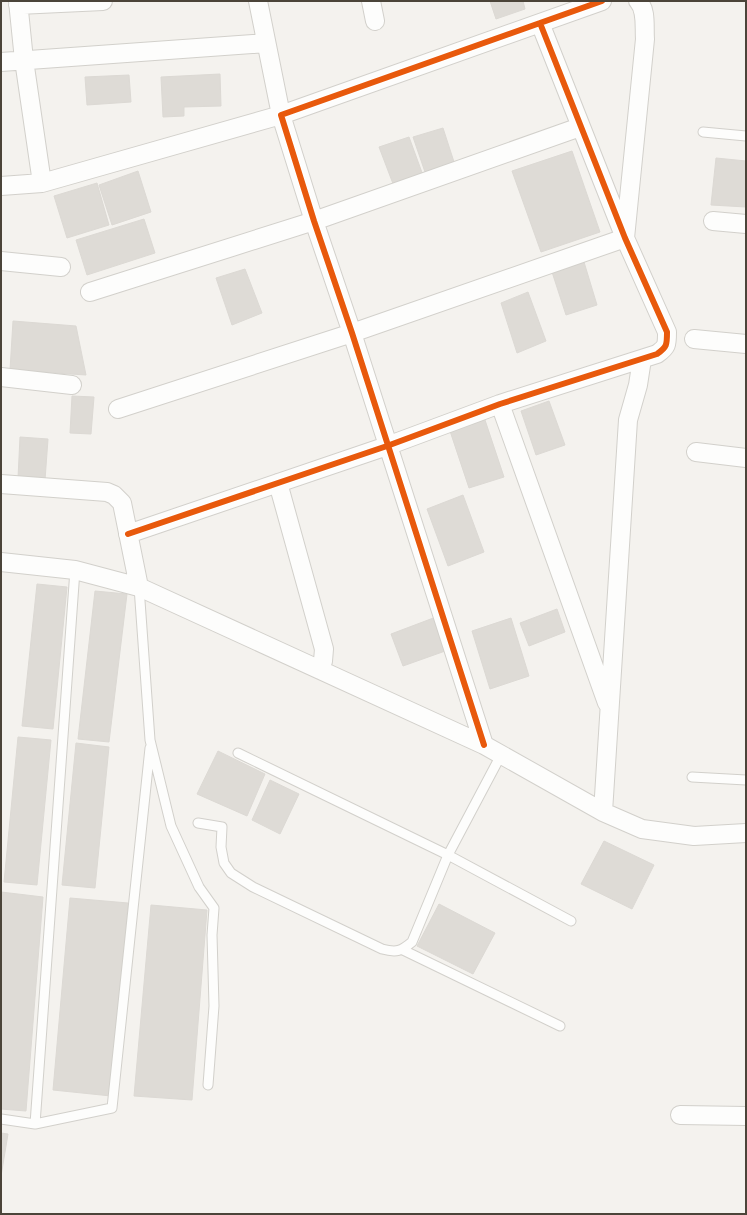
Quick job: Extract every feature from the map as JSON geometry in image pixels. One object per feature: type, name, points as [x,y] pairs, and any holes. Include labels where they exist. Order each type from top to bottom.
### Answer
[{"type":"street","points":[[42,183],[24,60],[27,3],[103,1]]},
{"type":"street","points":[[258,1],[281,115],[484,745]]},
{"type":"street","points":[[371,1],[375,21]]},
{"type":"street","points":[[1,186],[42,183],[281,115],[602,1]]},
{"type":"street","points":[[625,238],[645,39],[644,14],[641,3],[638,1]]},
{"type":"street","points":[[128,534],[387,446],[500,404],[657,354],[664,349],[667,343],[667,332],[625,238],[540,23]]},
{"type":"street","points":[[1,62],[266,44]]},
{"type":"street","points":[[90,292],[314,221],[580,127]]},
{"type":"street","points":[[713,222],[746,224]]},
{"type":"street","points":[[118,409],[352,333],[625,238]]},
{"type":"street","points":[[1,261],[61,267]]},
{"type":"street","points":[[694,339],[746,344]]},
{"type":"street","points":[[603,812],[628,420],[638,385],[642,359]]},
{"type":"street","points":[[1,377],[72,385]]},
{"type":"street","points":[[500,404],[610,711]]},
{"type":"street","points":[[696,452],[746,458]]},
{"type":"street","points":[[278,483],[324,649],[324,661],[320,670]]},
{"type":"street","points":[[1,484],[107,492],[114,495],[122,503],[139,587]]},
{"type":"street","points":[[1,562],[75,570],[139,587],[484,745],[603,812],[642,829],[694,836],[746,833]]},
{"type":"street","points":[[680,1115],[746,1116]]},
{"type":"lane","points":[[703,132],[746,136]]},
{"type":"lane","points":[[35,1124],[75,570]]},
{"type":"lane","points":[[139,587],[150,740],[171,826],[199,887],[214,908],[212,935],[214,1006],[208,1084]]},
{"type":"lane","points":[[1,1119],[35,1124],[112,1108],[150,740]]},
{"type":"lane","points":[[238,753],[448,855],[571,921]]},
{"type":"lane","points":[[198,824],[222,827],[221,847],[224,863],[231,874],[253,887],[382,949],[392,952],[403,950],[412,942],[448,855],[501,755]]},
{"type":"lane","points":[[692,778],[746,780]]},
{"type":"lane","points":[[403,950],[560,1026]]},
{"type":"building","points":[[490,1],[523,1],[525,9],[496,19]]},
{"type":"building","points":[[220,74],[221,106],[184,107],[184,116],[163,117],[161,77]]},
{"type":"building","points":[[129,75],[131,102],[87,105],[85,77]]},
{"type":"building","points":[[443,128],[455,165],[426,175],[413,137]]},
{"type":"building","points":[[409,137],[424,178],[395,189],[379,147]]},
{"type":"building","points":[[572,151],[600,232],[541,252],[512,171]]},
{"type":"building","points":[[716,158],[746,161],[746,207],[711,205]]},
{"type":"building","points":[[138,171],[151,212],[112,225],[99,185]]},
{"type":"building","points":[[97,183],[109,225],[67,238],[54,196]]},
{"type":"building","points":[[144,219],[155,253],[87,275],[76,240]]},
{"type":"building","points":[[584,262],[597,305],[566,315],[552,272]]},
{"type":"building","points":[[245,269],[262,313],[232,325],[216,278]]},
{"type":"building","points":[[528,292],[546,341],[517,353],[501,303]]},
{"type":"building","points":[[13,321],[76,326],[86,375],[10,370]]},
{"type":"building","points":[[72,396],[94,397],[91,434],[70,433]]},
{"type":"building","points":[[549,401],[565,445],[536,455],[521,411]]},
{"type":"building","points":[[485,420],[504,477],[469,488],[450,431]]},
{"type":"building","points":[[20,437],[48,439],[45,480],[18,478]]},
{"type":"building","points":[[463,495],[484,552],[448,566],[427,509]]},
{"type":"building","points":[[37,584],[67,587],[53,729],[22,726]]},
{"type":"building","points":[[95,591],[127,594],[109,742],[78,739]]},
{"type":"building","points":[[557,609],[565,632],[529,646],[520,623]]},
{"type":"building","points":[[436,617],[448,650],[403,666],[391,634]]},
{"type":"building","points":[[511,618],[529,676],[490,689],[472,631]]},
{"type":"building","points":[[18,737],[51,740],[37,885],[4,882]]},
{"type":"building","points":[[76,743],[109,747],[95,888],[62,885]]},
{"type":"building","points":[[218,751],[265,774],[247,816],[197,794]]},
{"type":"building","points":[[270,780],[299,794],[280,834],[252,820]]},
{"type":"building","points":[[604,841],[654,865],[632,909],[581,884]]},
{"type":"building","points":[[1,892],[43,897],[26,1111],[1,1109]]},
{"type":"building","points":[[70,898],[128,903],[111,1096],[53,1090]]},
{"type":"building","points":[[439,904],[495,933],[473,974],[417,946]]},
{"type":"building","points":[[151,905],[207,910],[192,1100],[134,1096]]},
{"type":"building","points":[[1,1133],[8,1134],[1,1176]]},
{"type":"cycle path","points":[[484,745],[281,115],[602,1]]},
{"type":"cycle path","points":[[128,534],[387,446],[500,404],[657,354],[665,347],[667,332],[625,238],[540,23]]}]
